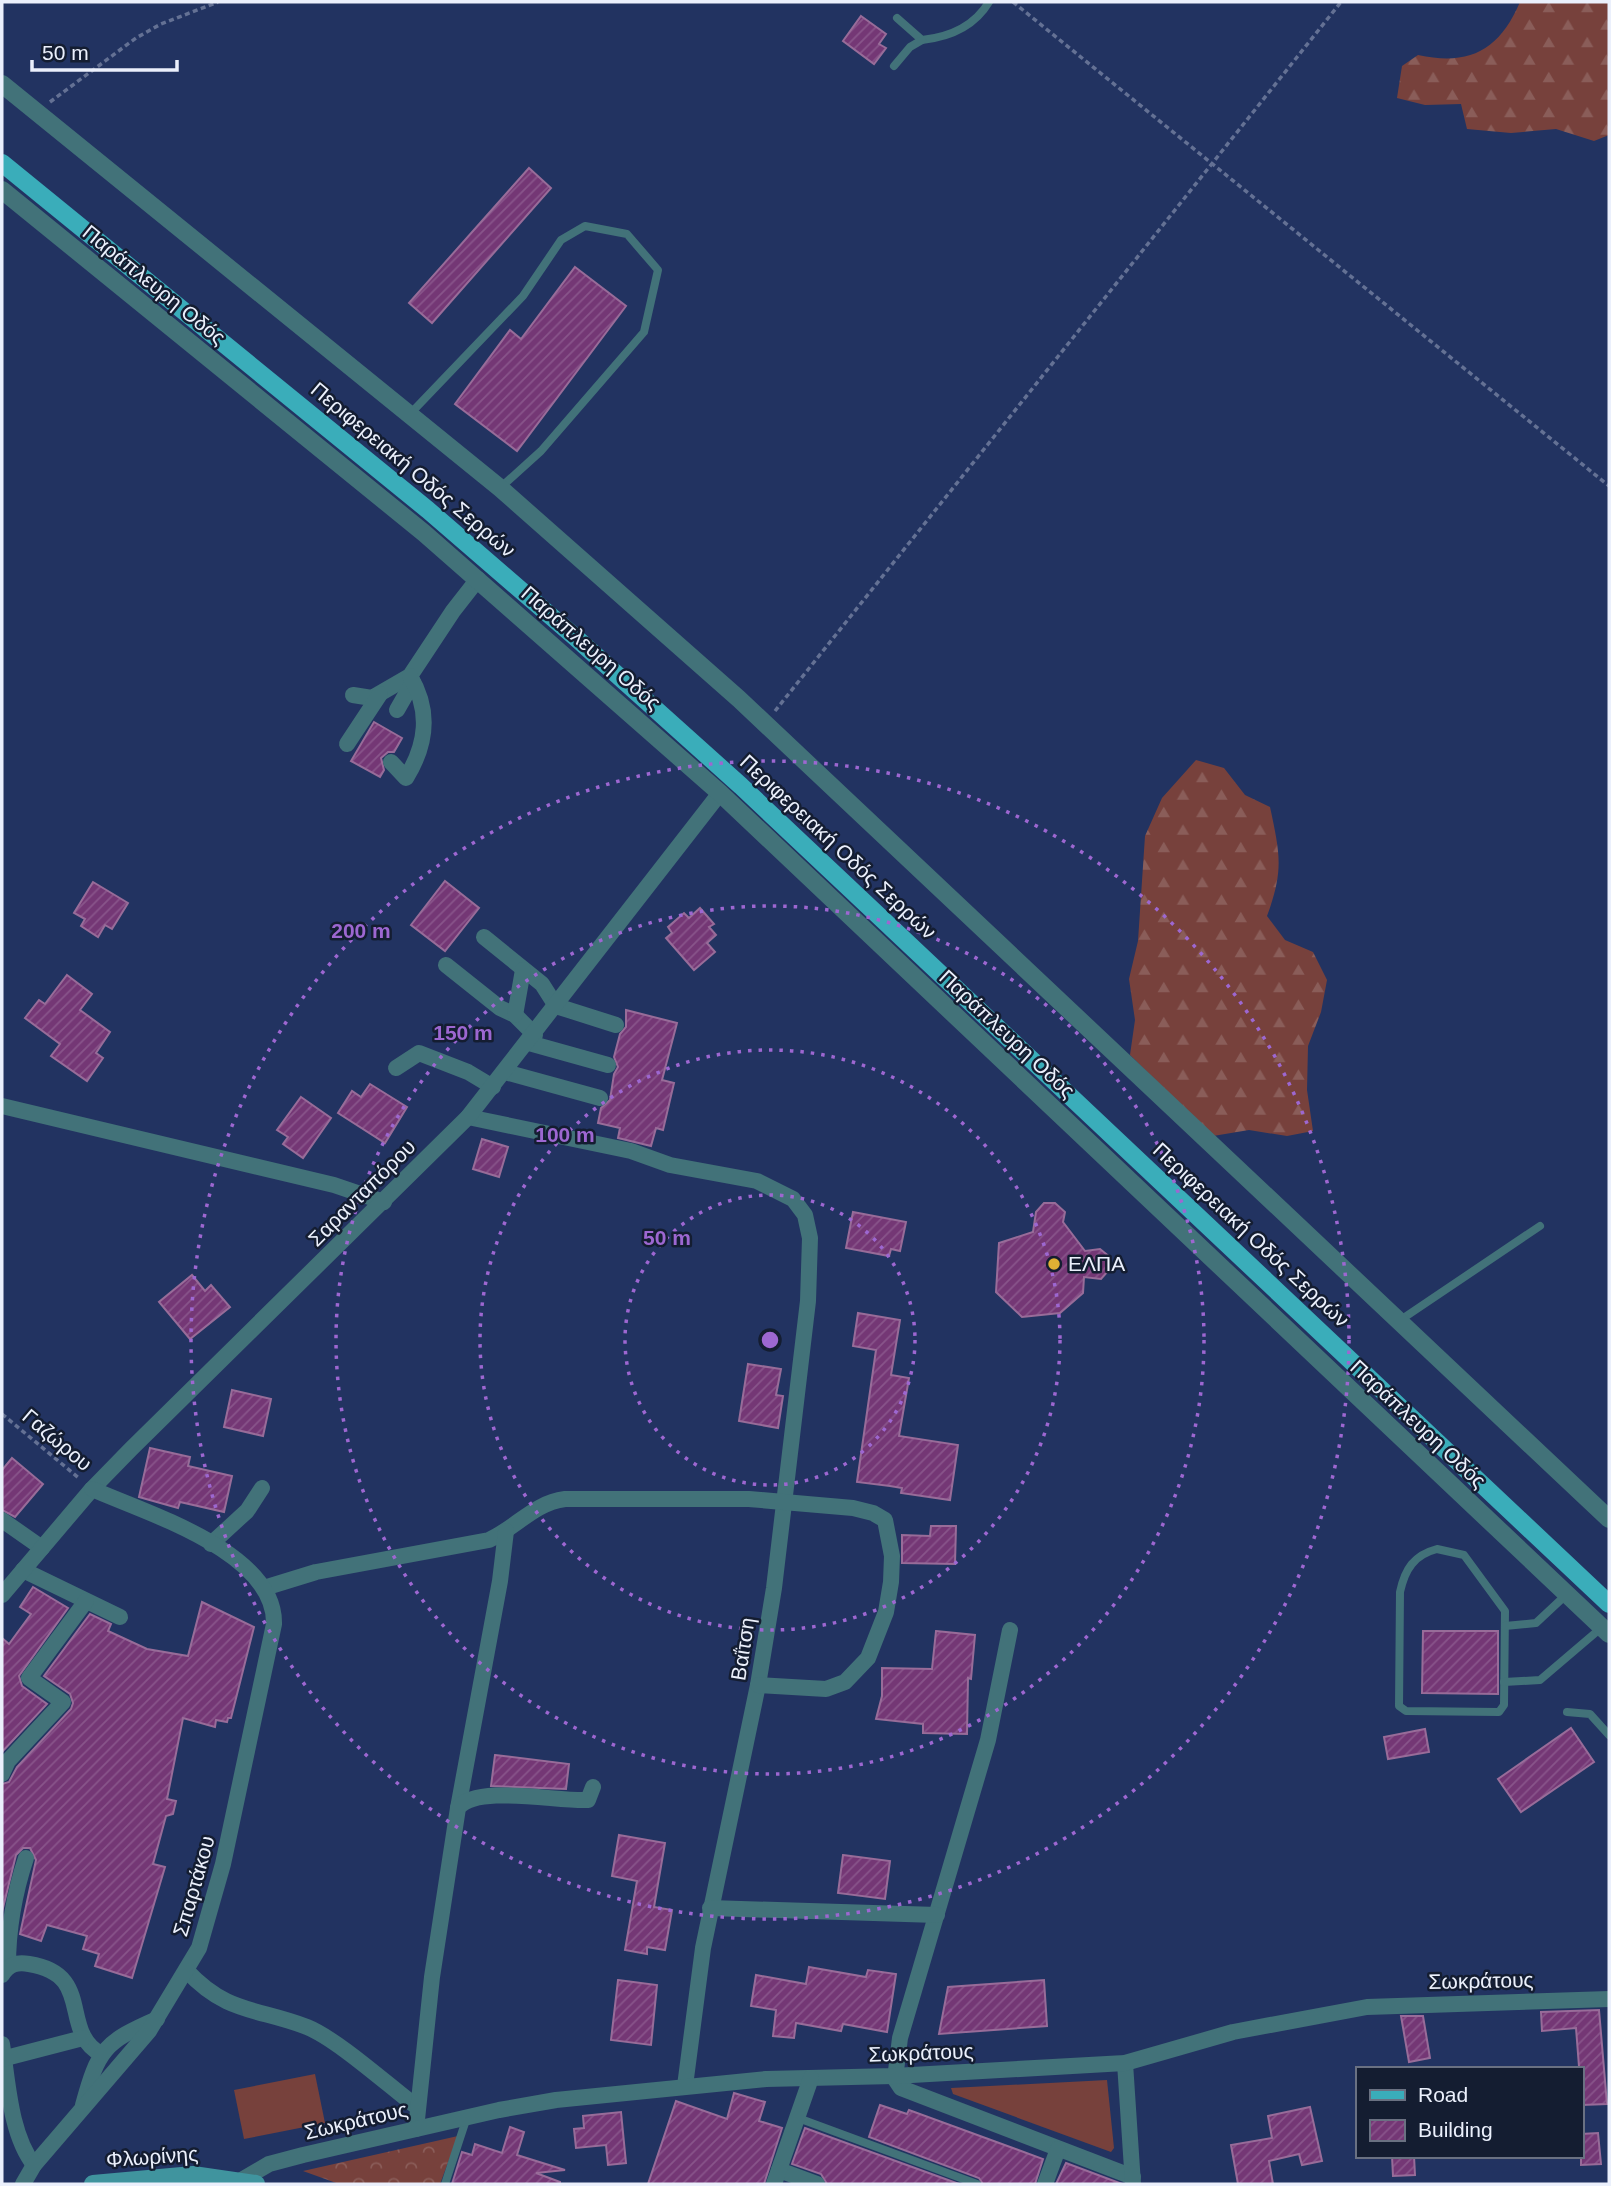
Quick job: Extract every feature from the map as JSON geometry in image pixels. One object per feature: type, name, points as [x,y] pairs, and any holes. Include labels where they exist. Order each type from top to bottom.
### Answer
[{"type":"main road","name":"Περιφερειακή Οδός Σερρών","points":[[2,163],[398,485],[575,637],[761,805],[1609,1604]]},
{"type":"main road","name":"Φλωρίνης","points":[[93,2184],[173,2175],[248,2183]]},
{"type":"street","points":[[2,84],[500,488],[765,723],[1609,1519]]},
{"type":"street","name":"Παράπλευρη Οδός","points":[[2,190],[478,579],[720,793],[1606,1630]]},
{"type":"street","points":[[397,710],[434,638],[478,579]]},
{"type":"street","points":[[353,695],[372,698],[412,679]]},
{"type":"street","points":[[391,762],[407,778],[425,737],[418,687],[412,679]]},
{"type":"street","points":[[347,744],[380,694]]},
{"type":"street","name":"Σαρανταπόρου","points":[[4,1589],[92,1489],[468,1117],[532,1039],[720,793]]},
{"type":"street","points":[[484,937],[542,984],[556,1006],[616,1025]]},
{"type":"street","points":[[446,965],[500,1008],[515,1015],[532,1039],[608,1065]]},
{"type":"street","points":[[515,1015],[523,970]]},
{"type":"street","points":[[396,1068],[419,1053],[468,1072],[493,1087]]},
{"type":"street","points":[[505,1072],[600,1098]]},
{"type":"street","points":[[2,1106],[334,1185],[384,1202]]},
{"type":"street","name":"Βαΐτση","points":[[468,1117],[631,1151],[670,1165],[757,1181],[793,1199],[805,1215],[812,1259],[784,1501],[758,1685],[710,1908],[685,2086]]},
{"type":"street","points":[[212,1544],[247,1511],[262,1488]]},
{"type":"street","points":[[92,1489],[212,1544],[237,1560],[264,1588],[316,1572],[477,1543],[506,1531],[537,1507],[565,1499],[724,1498],[784,1501],[853,1508],[878,1515],[884,1520],[889,1533],[891,1581],[886,1612],[868,1658],[845,1682],[812,1690],[785,1684],[758,1685]]},
{"type":"street","points":[[2,1520],[42,1548]]},
{"type":"street","points":[[416,2129],[433,1966],[458,1808],[500,1581],[506,1531]]},
{"type":"street","points":[[23,1570],[120,1617]]},
{"type":"street","name":"Σπαρτάκου","points":[[23,2184],[34,2165],[159,2018],[187,1970],[211,1915],[266,1668],[274,1612],[264,1588]]},
{"type":"street","points":[[2,1774],[8,1761],[63,1702],[29,1678],[86,1601]]},
{"type":"street","points":[[1010,1630],[988,1741],[900,2038],[894,2076],[901,2088],[1058,2149],[1114,2177],[1133,2180],[1125,2063]]},
{"type":"street","points":[[458,1808],[474,1798],[506,1794],[563,1802],[588,1800],[593,1787]]},
{"type":"street","points":[[5,1970],[15,1890],[26,1858]]},
{"type":"street","points":[[710,1908],[937,1915]]},
{"type":"street","points":[[5,1970],[17,1963],[34,1965],[57,1973],[65,1980],[83,2038],[101,2054]]},
{"type":"street","points":[[187,1970],[206,1992],[232,2004],[308,2028],[417,2106]]},
{"type":"street","name":"Σωκράτους","points":[[248,2183],[261,2168],[281,2161],[526,2104],[685,2086],[1125,2063],[1233,2032],[1344,2010],[1441,2003],[1609,1999]]},
{"type":"street","points":[[81,2111],[101,2054],[121,2035],[159,2018]]},
{"type":"street","points":[[34,2165],[8,2113],[2,2054],[83,2038]]},
{"type":"street","points":[[811,2078],[777,2177],[817,2184]]},
{"type":"street","points":[[1045,2184],[1058,2149]]},
{"type":"lane","points":[[894,66],[910,47],[922,40],[942,38],[968,26],[989,2]]},
{"type":"lane","points":[[897,18],[922,40]]},
{"type":"lane","points":[[410,414],[523,296],[561,240],[585,226],[627,234],[658,270],[644,332],[541,451],[500,488]]},
{"type":"lane","points":[[1399,1321],[1540,1226]]},
{"type":"lane","points":[[1437,1549],[1464,1555],[1503,1608],[1504,1682],[1504,1705],[1495,1714],[1406,1711],[1399,1706],[1400,1592],[1408,1567],[1426,1552],[1437,1549]]},
{"type":"lane","points":[[1505,1626],[1536,1623],[1567,1593]]},
{"type":"lane","points":[[1504,1682],[1540,1679],[1606,1630]]},
{"type":"lane","points":[[1566,1713],[1590,1714],[1609,1735]]},
{"type":"lane","points":[[445,2184],[467,2117]]},
{"type":"lane","points":[[797,2118],[977,2184]]},
{"type":"path","points":[[37,111],[136,38],[161,24],[218,2]]},
{"type":"path","points":[[1013,2],[1609,486]]},
{"type":"path","points":[[765,723],[1341,2]]},
{"type":"path","name":"Γαζώρου","points":[[2,1415],[92,1489]]},
{"type":"green space","points":[[1520,2],[1609,2],[1609,135],[1594,141],[1556,129],[1511,133],[1467,129],[1461,104],[1425,105],[1397,98],[1402,66],[1418,55],[1452,58],[1480,51],[1502,32]]},
{"type":"green space","points":[[1196,760],[1224,768],[1245,795],[1270,807],[1279,862],[1276,886],[1267,916],[1285,940],[1313,952],[1327,980],[1321,1012],[1308,1046],[1307,1090],[1313,1131],[1287,1136],[1249,1130],[1213,1136],[1130,1055],[1135,1020],[1129,979],[1138,941],[1145,836],[1162,798]]},
{"type":"green space","points":[[315,2074],[325,2123],[244,2139],[234,2090]]},
{"type":"green space","points":[[1107,2080],[1114,2148],[1111,2152],[953,2094],[951,2088]]},
{"type":"green space","points":[[458,2136],[440,2184],[339,2184],[303,2171]]},
{"type":"building","points":[[861,16],[886,34],[879,44],[886,48],[874,64],[843,41]]},
{"type":"building","points":[[529,168],[551,188],[432,323],[409,303]]},
{"type":"building","points":[[575,267],[626,306],[517,451],[455,404],[510,330],[521,339]]},
{"type":"building","points":[[374,722],[402,738],[394,752],[388,752],[381,758],[384,770],[380,777],[351,761]]},
{"type":"building","points":[[445,881],[479,908],[445,951],[411,925]]},
{"type":"building","points":[[93,882],[128,903],[112,929],[105,925],[98,937],[81,926],[85,919],[74,913]]},
{"type":"building","points":[[700,908],[714,924],[709,927],[716,935],[707,943],[715,952],[694,970],[666,938],[672,933],[668,927],[684,913],[689,918]]},
{"type":"building","points":[[67,975],[92,994],[80,1010],[110,1032],[96,1053],[103,1058],[87,1081],[51,1056],[60,1044],[25,1018],[39,1000],[45,1004]]},
{"type":"building","points":[[626,1010],[677,1023],[662,1080],[674,1083],[663,1130],[656,1128],[651,1146],[618,1138],[620,1128],[598,1123],[601,1108],[610,1100],[614,1074],[618,1067],[614,1057],[620,1034],[626,1027]]},
{"type":"building","points":[[370,1084],[407,1107],[385,1143],[338,1113],[352,1091],[361,1097]]},
{"type":"building","points":[[301,1097],[331,1118],[303,1158],[283,1144],[288,1137],[277,1130]]},
{"type":"building","points":[[482,1139],[508,1147],[499,1177],[473,1169]]},
{"type":"building","name":"ΕΛΠΑ","points":[[1044,1203],[1055,1203],[1065,1212],[1063,1222],[1085,1251],[1100,1249],[1111,1258],[1108,1271],[1101,1279],[1084,1277],[1083,1293],[1060,1313],[1022,1317],[996,1292],[999,1243],[1033,1232],[1036,1212]]},
{"type":"building","points":[[853,1212],[906,1222],[900,1251],[891,1249],[889,1256],[846,1248]]},
{"type":"building","points":[[192,1275],[205,1291],[211,1285],[230,1307],[190,1339],[159,1302]]},
{"type":"building","points":[[858,1313],[900,1320],[891,1375],[909,1378],[899,1436],[958,1445],[950,1500],[901,1493],[902,1488],[857,1482],[876,1350],[853,1346]]},
{"type":"building","points":[[748,1364],[781,1369],[776,1395],[783,1396],[778,1428],[739,1421]]},
{"type":"building","points":[[232,1390],[271,1399],[263,1436],[224,1427]]},
{"type":"building","points":[[150,1448],[190,1457],[188,1466],[232,1476],[224,1512],[180,1502],[178,1508],[139,1497]]},
{"type":"building","points":[[12,1458],[43,1484],[15,1517],[2,1510],[2,1470]]},
{"type":"building","points":[[931,1526],[956,1526],[955,1564],[902,1563],[902,1535],[930,1536]]},
{"type":"building","points":[[33,1587],[68,1608],[19,1676],[22,1686],[47,1704],[2,1752],[2,1638],[9,1644],[31,1614],[20,1607]]},
{"type":"building","points":[[202,1602],[254,1627],[231,1718],[228,1718],[227,1722],[216,1720],[215,1727],[183,1718],[167,1799],[176,1801],[173,1814],[166,1816],[153,1864],[165,1867],[132,1978],[95,1966],[99,1954],[83,1949],[87,1936],[47,1925],[41,1941],[20,1934],[36,1860],[30,1848],[23,1848],[16,1855],[2,1912],[2,1784],[9,1782],[17,1767],[71,1709],[73,1703],[70,1694],[44,1676],[90,1614],[111,1624],[108,1631],[147,1649],[188,1656]]},
{"type":"building","points":[[936,1631],[975,1635],[971,1679],[968,1678],[967,1734],[923,1733],[923,1724],[876,1719],[882,1696],[882,1668],[932,1669]]},
{"type":"building","points":[[1423,1631],[1498,1631],[1498,1694],[1422,1693]]},
{"type":"building","points":[[1571,1728],[1594,1762],[1521,1812],[1498,1779]]},
{"type":"building","points":[[1425,1729],[1429,1752],[1388,1759],[1384,1737]]},
{"type":"building","points":[[495,1755],[569,1764],[566,1789],[491,1786]]},
{"type":"building","points":[[619,1835],[665,1843],[654,1907],[672,1910],[665,1950],[647,1947],[647,1954],[625,1950],[637,1881],[612,1876]]},
{"type":"building","points":[[843,1855],[890,1861],[885,1899],[838,1893]]},
{"type":"building","points":[[809,1967],[866,1977],[868,1970],[896,1974],[887,2032],[843,2024],[841,2031],[796,2023],[794,2038],[773,2036],[776,2010],[751,2006],[756,1975],[806,1984]]},
{"type":"building","points":[[618,1980],[657,1985],[651,2045],[611,2040]]},
{"type":"building","points":[[1044,1980],[1047,2026],[939,2034],[948,1987]]},
{"type":"building","points":[[1599,2010],[1607,2104],[1583,2105],[1583,2067],[1579,2067],[1576,2028],[1542,2031],[1541,2012]]},
{"type":"building","points":[[1401,2016],[1423,2016],[1430,2058],[1409,2062]]},
{"type":"building","points":[[734,2093],[765,2102],[759,2121],[782,2128],[764,2184],[648,2184],[676,2101],[727,2119]]},
{"type":"building","points":[[880,2105],[907,2114],[909,2110],[1043,2159],[1035,2184],[983,2184],[979,2178],[869,2137]]},
{"type":"building","points":[[1310,2107],[1322,2161],[1302,2165],[1299,2154],[1269,2161],[1273,2184],[1238,2184],[1231,2145],[1272,2138],[1268,2116]]},
{"type":"building","points":[[621,2112],[626,2163],[608,2165],[606,2145],[576,2148],[574,2129],[584,2128],[583,2116]]},
{"type":"building","points":[[510,2127],[524,2132],[517,2155],[565,2170],[536,2173],[560,2184],[452,2184],[462,2152],[472,2155],[475,2144],[502,2153]]},
{"type":"building","points":[[805,2128],[959,2184],[827,2184],[821,2174],[792,2164]]},
{"type":"building","points":[[1598,2133],[1601,2164],[1581,2165],[1583,2134]]},
{"type":"building","points":[[1392,2158],[1414,2158],[1415,2175],[1393,2176]]},
{"type":"building","points":[[1066,2163],[1122,2184],[1056,2184]]},
{"type":"place","name":"ΕΛΠΑ","points":[[1054,1264]]}]
